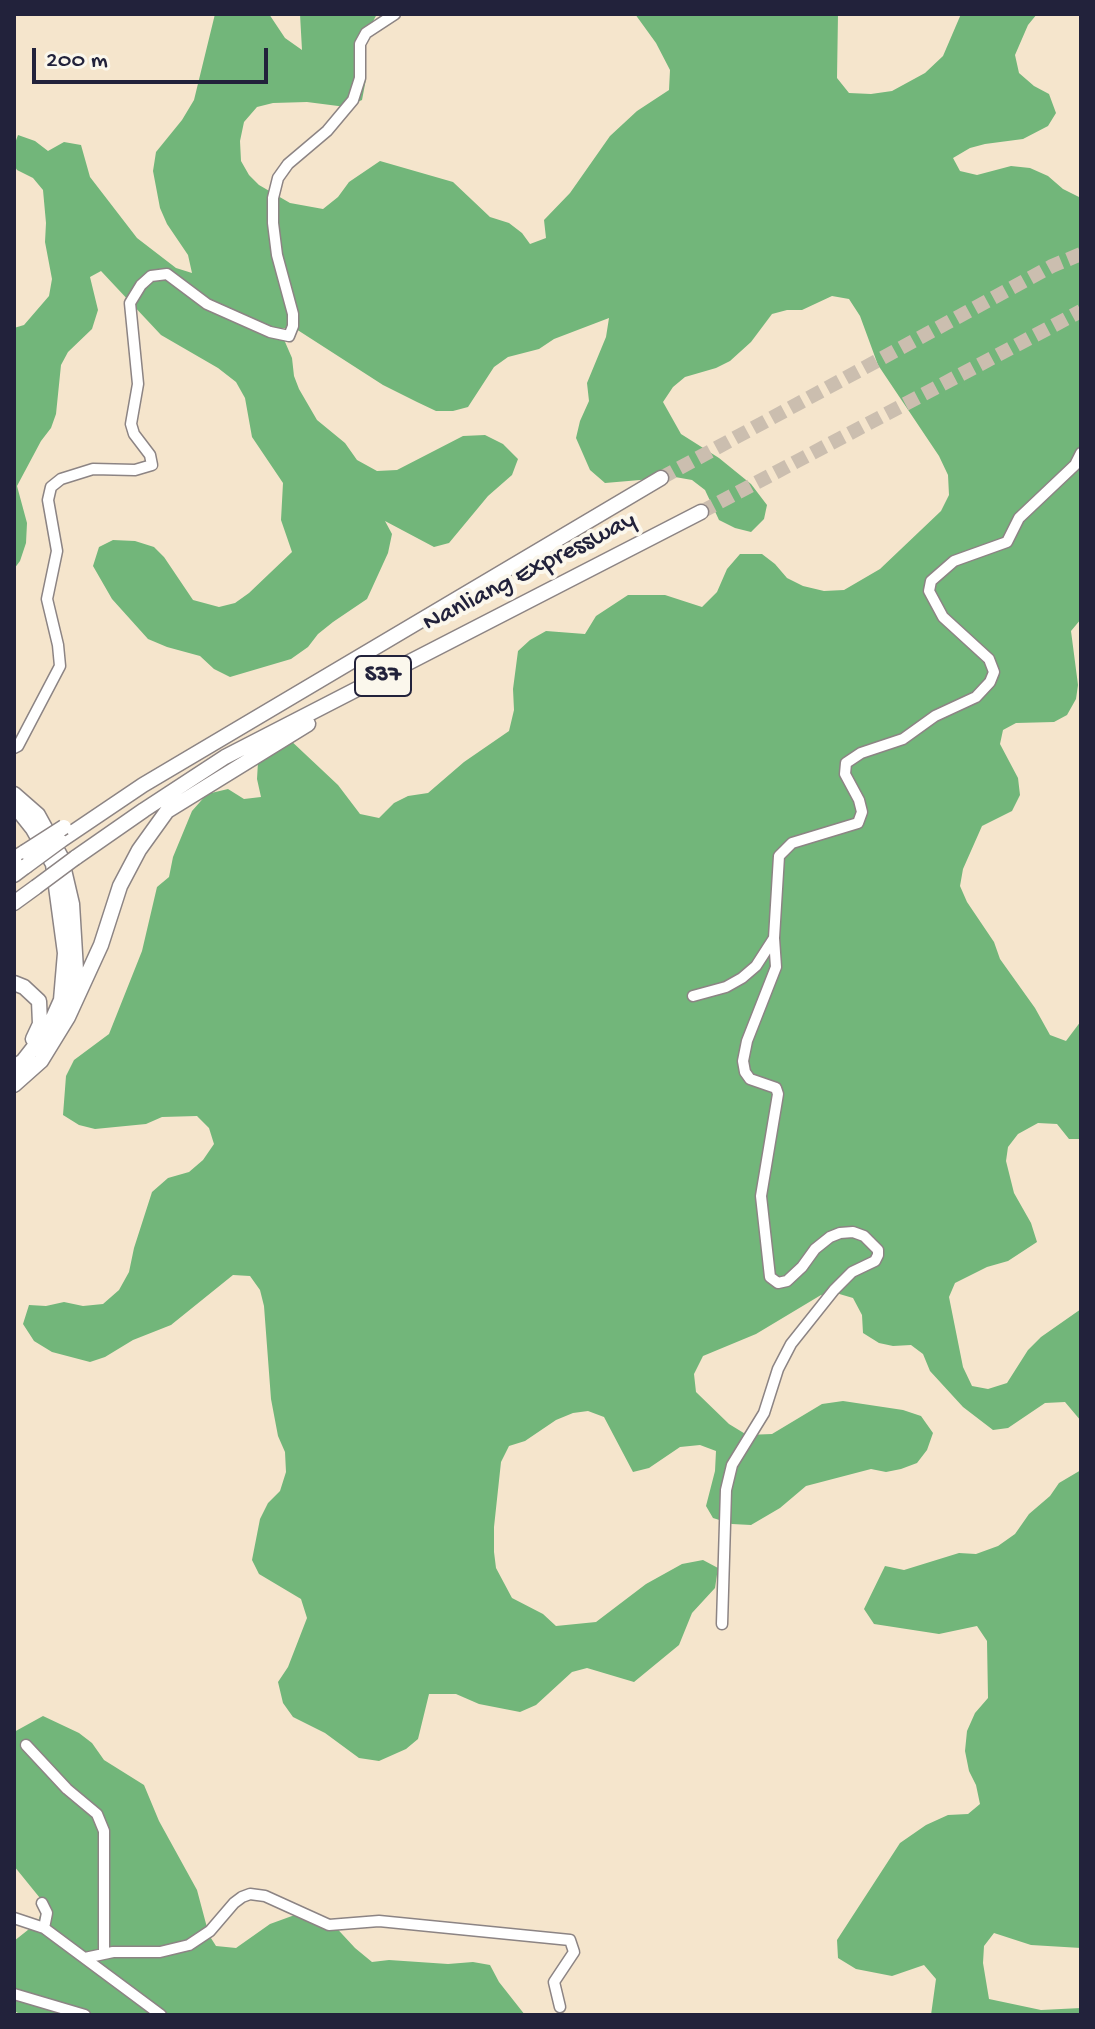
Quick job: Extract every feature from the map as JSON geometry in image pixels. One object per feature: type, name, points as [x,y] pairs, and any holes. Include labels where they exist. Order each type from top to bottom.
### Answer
[{"type":"highway","name":"Nanliang Expressway","points":[[20,863],[143,785],[661,478]]},
{"type":"highway","name":"Nanliang Expressway","points":[[14,903],[144,810],[225,757],[701,512]]},
{"type":"highway","points":[[22,1066],[41,1061],[68,1017],[101,945],[120,886],[139,850],[167,811],[408,663]]},
{"type":"highway","points":[[14,794],[38,815],[61,857],[65,873],[72,904],[76,970],[68,1017]]},
{"type":"highway","points":[[14,805],[33,829],[53,864],[65,953],[61,1000],[48,1029],[22,1066]]},
{"type":"highway","points":[[14,983],[24,987],[39,1001],[40,1024],[14,1085]]},
{"type":"street","points":[[14,748],[18,746],[60,666],[47,599],[57,551],[48,500],[51,487],[61,479],[93,469],[135,470],[152,465],[150,455],[134,434],[131,424],[138,384],[130,303],[151,276],[167,274],[207,304],[270,332],[289,336],[293,314],[277,255],[273,223],[273,198],[278,178],[288,164],[327,131],[353,100],[360,78],[360,44],[366,33],[395,14]]},
{"type":"street","points":[[722,1624],[726,1490],[732,1465],[764,1413],[778,1369],[791,1344],[834,1290],[852,1272],[875,1261],[878,1255],[872,1242],[864,1236],[853,1232],[840,1233],[815,1249],[787,1281],[778,1283],[770,1277],[761,1196],[778,1094],[776,1088],[750,1079],[743,1061],[747,1041],[776,967],[774,938],[779,856],[792,843],[858,823],[862,812],[845,774],[846,763],[861,753],[903,739],[935,716],[976,697],[990,682],[994,672],[989,659],[943,617],[929,591],[931,581],[954,561],[1007,542],[1019,518],[1075,465],[1081,453]]},
{"type":"street","points":[[693,996],[726,987],[742,978],[756,966],[774,938]]},
{"type":"street","points":[[26,1745],[67,1789],[97,1814],[104,1831],[104,1954]]},
{"type":"street","points":[[85,1958],[104,1954],[160,1952],[189,1945],[210,1931],[242,1897],[265,1896],[329,1925],[379,1921],[570,1940],[574,1952],[554,1982],[560,2007]]},
{"type":"street","points":[[42,1903],[47,1913],[44,1928]]},
{"type":"street","points":[[14,1918],[44,1928],[161,2015]]},
{"type":"street","points":[[14,1994],[85,2015]]},
{"type":"green space","points":[[215,14],[269,14],[285,38],[302,50],[300,14],[377,14],[365,36],[363,55],[366,79],[362,100],[346,107],[307,102],[273,103],[257,107],[244,122],[240,141],[241,161],[259,185],[290,203],[323,209],[338,197],[349,182],[380,161],[453,182],[490,217],[509,223],[530,244],[546,238],[544,220],[570,193],[610,136],[637,111],[669,90],[670,70],[656,43],[635,14],[838,14],[837,78],[849,93],[871,94],[892,91],[925,73],[943,56],[961,14],[1037,14],[1028,25],[1015,55],[1019,73],[1049,94],[1056,113],[1048,126],[1023,139],[970,148],[953,158],[960,171],[977,175],[1011,166],[1030,168],[1081,198],[1081,619],[1071,631],[1078,685],[1076,699],[1067,715],[1054,722],[1016,723],[1003,730],[1000,744],[1018,778],[1020,795],[1012,811],[982,826],[963,869],[960,886],[994,942],[1000,959],[1050,1035],[1066,1041],[1081,1021],[1081,1139],[1069,1139],[1057,1124],[1038,1123],[1018,1134],[1008,1147],[1006,1161],[1014,1193],[1031,1223],[1037,1242],[1008,1261],[987,1267],[955,1283],[949,1297],[963,1367],[972,1386],[988,1389],[1007,1383],[1028,1350],[1041,1337],[1081,1309],[1081,1421],[1065,1402],[1045,1403],[1008,1428],[993,1430],[963,1407],[930,1371],[923,1354],[911,1345],[879,1343],[863,1333],[862,1315],[853,1298],[836,1293],[821,1295],[756,1334],[703,1356],[694,1374],[696,1392],[729,1424],[747,1435],[772,1434],[822,1404],[843,1401],[903,1410],[921,1416],[933,1433],[927,1450],[917,1463],[886,1472],[871,1469],[806,1486],[780,1508],[751,1525],[732,1524],[713,1518],[706,1506],[715,1471],[716,1451],[700,1445],[680,1447],[649,1468],[633,1472],[604,1417],[588,1411],[556,1420],[525,1441],[509,1446],[501,1462],[494,1552],[496,1568],[512,1598],[543,1614],[556,1626],[596,1622],[646,1584],[682,1564],[703,1560],[718,1568],[715,1588],[692,1613],[679,1645],[634,1682],[587,1668],[572,1672],[536,1705],[520,1712],[479,1704],[456,1694],[429,1694],[418,1739],[406,1749],[379,1761],[359,1758],[325,1733],[293,1717],[283,1703],[278,1682],[288,1667],[307,1618],[301,1599],[259,1574],[252,1560],[260,1519],[268,1503],[280,1491],[286,1472],[285,1452],[278,1436],[271,1399],[264,1306],[260,1290],[250,1276],[233,1275],[171,1325],[90,1362],[52,1352],[34,1341],[23,1324],[29,1305],[46,1306],[64,1302],[83,1306],[103,1304],[119,1290],[129,1272],[152,1192],[168,1178],[189,1172],[203,1160],[214,1144],[209,1128],[197,1116],[162,1117],[146,1124],[95,1129],[79,1125],[63,1115],[66,1076],[74,1060],[109,1034],[142,951],[157,887],[169,877],[173,857],[192,811],[207,794],[228,789],[244,799],[261,797],[257,779],[258,762],[288,738],[338,785],[360,814],[379,818],[394,803],[408,796],[428,793],[464,762],[509,731],[514,710],[513,689],[518,651],[530,640],[546,631],[585,634],[596,616],[628,595],[665,595],[702,607],[717,592],[727,569],[740,554],[762,554],[787,578],[803,586],[824,591],[844,590],[880,569],[941,511],[949,495],[948,475],[939,456],[878,365],[860,316],[849,299],[832,296],[802,310],[772,314],[751,342],[730,361],[685,377],[673,387],[663,402],[681,434],[719,458],[751,484],[767,505],[764,519],[751,532],[719,520],[705,490],[692,480],[675,477],[605,483],[590,470],[576,438],[589,401],[587,383],[606,337],[609,318],[554,339],[539,349],[508,357],[494,367],[468,407],[453,411],[436,411],[417,402],[383,385],[296,329],[279,328],[292,358],[299,389],[317,420],[345,443],[357,460],[377,471],[397,470],[463,436],[485,435],[503,444],[518,459],[512,475],[488,496],[449,543],[434,547],[385,521],[392,534],[388,553],[367,599],[333,622],[291,659],[230,677],[214,669],[200,656],[148,639],[112,599],[93,566],[99,547],[113,540],[135,541],[154,547],[164,557],[193,600],[219,607],[235,603],[292,552],[281,520],[283,483],[252,437],[245,398],[236,382],[161,335],[101,271],[90,277],[98,310],[92,329],[68,352],[61,365],[56,414],[51,428],[17,486],[27,523],[26,543],[14,569],[14,328],[24,325],[49,296],[52,279],[45,242],[43,190],[33,178],[17,170],[14,146],[18,135],[35,141],[48,151],[64,142],[81,145],[90,177],[137,238],[176,268],[192,273],[188,255],[160,208],[153,171],[156,152],[194,100]]},
{"type":"green space","points":[[1081,1470],[1081,1948],[1031,1945],[994,1933],[984,1946],[983,1963],[989,1999],[1041,2010],[1081,2008],[1081,2015],[931,2015],[936,1979],[924,1965],[892,1976],[856,1969],[838,1958],[837,1940],[900,1843],[926,1825],[948,1815],[968,1814],[980,1804],[965,1751],[967,1731],[975,1713],[988,1698],[987,1641],[977,1626],[939,1634],[874,1624],[864,1609],[885,1566],[904,1570],[959,1553],[976,1554],[998,1546],[1015,1534],[1029,1514],[1050,1496],[1059,1483]]},
{"type":"green space","points":[[43,1716],[79,1733],[92,1743],[104,1760],[144,1785],[159,1821],[197,1890],[209,1935],[216,1946],[236,1948],[270,1924],[292,1916],[309,1915],[330,1921],[372,1962],[473,1962],[490,1965],[525,2015],[22,2015],[14,2011],[14,1941],[38,1922],[44,1903],[14,1866],[14,1732]]},
{"type":"tunnel","points":[[661,478],[1052,266],[1081,254]]},
{"type":"tunnel","points":[[701,512],[1081,311]]}]
